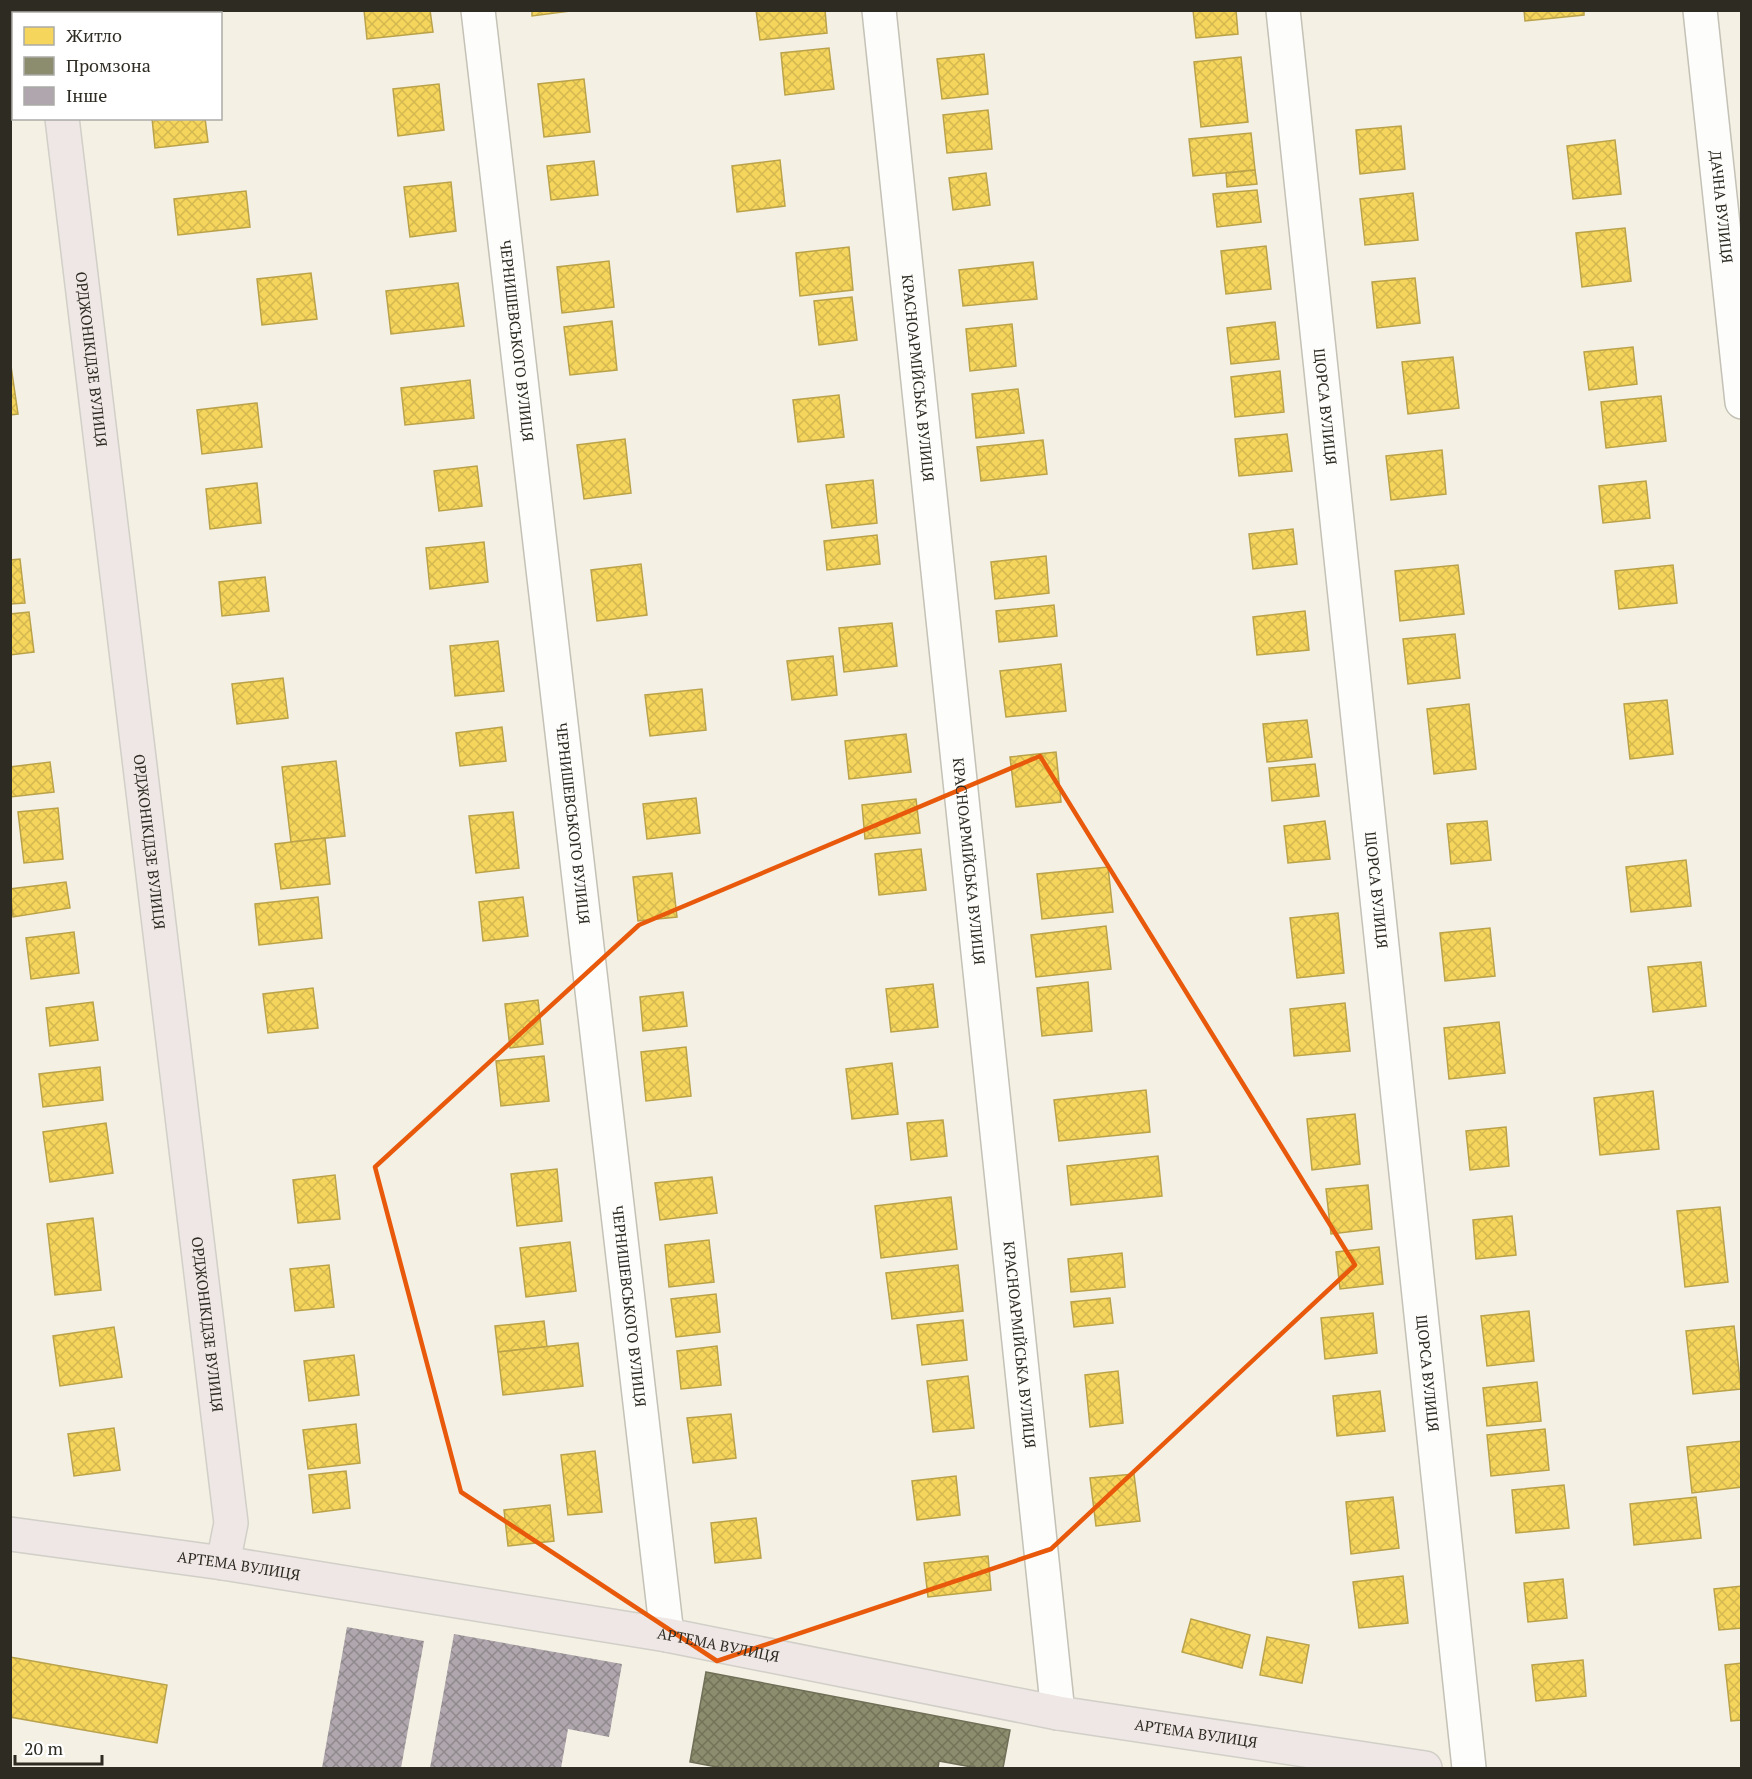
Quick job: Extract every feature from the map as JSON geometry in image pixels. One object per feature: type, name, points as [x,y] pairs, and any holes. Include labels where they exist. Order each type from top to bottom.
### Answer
[{"type":"main road","name":"ОРДЖОНІКІДЗЕ ВУЛИЦЯ","points":[[62,120],[231,1523],[223,1563]]},
{"type":"main road","name":"АРТЕМА ВУЛИЦЯ","points":[[10,1534],[223,1563],[667,1635],[1058,1713],[1425,1768]]},
{"type":"street","name":"ЧЕРНИШЕВСЬКОГО ВУЛИЦЯ","points":[[478,10],[667,1635]]},
{"type":"street","name":"КРАСНОАРМІЙСЬКА ВУЛИЦЯ","points":[[879,10],[1058,1713]]},
{"type":"street","name":"ЩОРСА ВУЛИЦЯ","points":[[1283,10],[1469,1768]]},
{"type":"street","name":"ДАЧНА ВУЛИЦЯ","points":[[1700,10],[1742,402]]},
{"type":"highlighted area","points":[[1040,756],[1355,1265],[1051,1549],[717,1661],[461,1492],[375,1167],[639,925]]},
{"type":"building: Житло","points":[[364,10],[430,10],[433,32],[367,39]]},
{"type":"building: Житло","points":[[532,10],[578,10],[532,16]]},
{"type":"building: Житло","points":[[756,10],[825,10],[827,33],[760,40]]},
{"type":"building: Житло","points":[[1193,10],[1236,10],[1238,34],[1196,38]]},
{"type":"building: Житло","points":[[1524,10],[1584,10],[1584,15],[1525,21]]},
{"type":"building: Житло","points":[[829,48],[834,89],[785,95],[781,53]]},
{"type":"building: Житло","points":[[984,54],[988,94],[942,99],[937,59]]},
{"type":"building: Житло","points":[[1241,57],[1248,122],[1201,127],[1194,62]]},
{"type":"building: Житло","points":[[584,79],[590,132],[544,137],[538,84]]},
{"type":"building: Житло","points":[[439,84],[444,130],[398,136],[393,89]]},
{"type":"building: Житло","points":[[988,110],[992,149],[947,153],[943,115]]},
{"type":"building: Житло","points":[[152,120],[205,120],[208,142],[155,148]]},
{"type":"building: Житло","points":[[1401,126],[1405,169],[1360,174],[1356,130]]},
{"type":"building: Житло","points":[[1251,133],[1255,170],[1193,176],[1189,139]]},
{"type":"building: Житло","points":[[1615,140],[1621,194],[1573,199],[1567,146]]},
{"type":"building: Житло","points":[[780,160],[785,206],[737,212],[732,166]]},
{"type":"building: Житло","points":[[594,161],[598,195],[551,200],[547,166]]},
{"type":"building: Житло","points":[[1255,170],[1257,184],[1227,187],[1226,173]]},
{"type":"building: Житло","points":[[986,173],[990,205],[953,210],[949,178]]},
{"type":"building: Житло","points":[[451,182],[456,231],[410,237],[404,187]]},
{"type":"building: Житло","points":[[1257,190],[1261,222],[1217,227],[1213,194]]},
{"type":"building: Житло","points":[[246,191],[250,227],[178,235],[174,199]]},
{"type":"building: Житло","points":[[1413,193],[1418,240],[1365,245],[1360,199]]},
{"type":"building: Житло","points":[[1625,228],[1631,281],[1582,287],[1576,233]]},
{"type":"building: Житло","points":[[1266,246],[1271,289],[1226,294],[1221,251]]},
{"type":"building: Житло","points":[[849,247],[853,290],[800,296],[796,253]]},
{"type":"building: Житло","points":[[609,261],[614,307],[562,313],[557,267]]},
{"type":"building: Житло","points":[[1033,262],[1037,299],[963,306],[959,270]]},
{"type":"building: Житло","points":[[311,273],[317,319],[262,325],[257,279]]},
{"type":"building: Житло","points":[[1415,278],[1420,323],[1377,328],[1372,282]]},
{"type":"building: Житло","points":[[458,283],[464,326],[391,334],[386,291]]},
{"type":"building: Житло","points":[[852,297],[857,340],[819,345],[814,301]]},
{"type":"building: Житло","points":[[612,321],[617,370],[570,375],[564,327]]},
{"type":"building: Житло","points":[[1275,322],[1279,359],[1231,364],[1227,328]]},
{"type":"building: Житло","points":[[1012,324],[1016,366],[970,371],[966,329]]},
{"type":"building: Житло","points":[[1633,347],[1637,384],[1589,390],[1584,352]]},
{"type":"building: Житло","points":[[1453,357],[1459,408],[1408,414],[1402,362]]},
{"type":"building: Житло","points":[[10,367],[18,414],[10,415]]},
{"type":"building: Житло","points":[[1280,371],[1284,412],[1235,417],[1231,377]]},
{"type":"building: Житло","points":[[470,380],[474,418],[405,425],[401,388]]},
{"type":"building: Житло","points":[[1018,389],[1024,433],[976,438],[972,394]]},
{"type":"building: Житло","points":[[839,395],[844,437],[798,442],[793,400]]},
{"type":"building: Житло","points":[[1661,396],[1666,441],[1606,448],[1601,402]]},
{"type":"building: Житло","points":[[257,403],[262,447],[202,454],[197,410]]},
{"type":"building: Житло","points":[[1287,434],[1292,471],[1239,476],[1235,439]]},
{"type":"building: Житло","points":[[625,439],[631,493],[584,499],[577,445]]},
{"type":"building: Житло","points":[[1043,440],[1047,474],[981,481],[977,447]]},
{"type":"building: Житло","points":[[1442,450],[1446,494],[1391,500],[1386,456]]},
{"type":"building: Житло","points":[[477,466],[482,506],[439,511],[434,471]]},
{"type":"building: Житло","points":[[873,480],[877,523],[832,528],[826,485]]},
{"type":"building: Житло","points":[[1646,481],[1650,518],[1603,523],[1599,486]]},
{"type":"building: Житло","points":[[257,483],[261,523],[210,529],[206,489]]},
{"type":"building: Житло","points":[[1293,529],[1297,564],[1253,569],[1249,534]]},
{"type":"building: Житло","points":[[877,535],[880,564],[827,570],[824,541]]},
{"type":"building: Житло","points":[[484,542],[488,582],[430,589],[426,548]]},
{"type":"building: Житло","points":[[1046,556],[1049,593],[995,599],[991,562]]},
{"type":"building: Житло","points":[[20,559],[25,603],[10,604],[10,560]]},
{"type":"building: Житло","points":[[641,564],[647,615],[597,621],[591,570]]},
{"type":"building: Житло","points":[[1458,565],[1464,614],[1400,621],[1395,571]]},
{"type":"building: Житло","points":[[1673,565],[1677,603],[1619,609],[1615,571]]},
{"type":"building: Житло","points":[[265,577],[269,611],[222,616],[219,582]]},
{"type":"building: Житло","points":[[1054,605],[1057,636],[999,642],[996,611]]},
{"type":"building: Житло","points":[[1305,611],[1309,650],[1257,655],[1253,617]]},
{"type":"building: Житло","points":[[29,612],[34,652],[10,655],[10,614]]},
{"type":"building: Житло","points":[[892,623],[897,666],[844,672],[839,628]]},
{"type":"building: Житло","points":[[1455,634],[1460,678],[1408,684],[1403,639]]},
{"type":"building: Житло","points":[[498,641],[504,691],[455,696],[450,646]]},
{"type":"building: Житло","points":[[833,656],[837,695],[792,700],[787,661]]},
{"type":"building: Житло","points":[[1061,664],[1066,711],[1006,717],[1000,671]]},
{"type":"building: Житло","points":[[283,678],[288,718],[237,724],[232,684]]},
{"type":"building: Житло","points":[[702,689],[706,730],[650,736],[645,695]]},
{"type":"building: Житло","points":[[1667,700],[1673,754],[1630,759],[1624,704]]},
{"type":"building: Житло","points":[[1469,704],[1476,769],[1434,774],[1427,709]]},
{"type":"building: Житло","points":[[1307,720],[1312,757],[1267,762],[1263,724]]},
{"type":"building: Житло","points":[[502,727],[506,761],[460,766],[456,733]]},
{"type":"building: Житло","points":[[906,734],[911,772],[849,779],[845,741]]},
{"type":"building: Житло","points":[[1056,752],[1061,802],[1016,807],[1010,757]]},
{"type":"building: Житло","points":[[336,761],[345,836],[291,842],[282,767]]},
{"type":"building: Житло","points":[[50,762],[54,792],[10,797],[10,767]]},
{"type":"building: Житло","points":[[1315,764],[1319,796],[1272,801],[1269,768]]},
{"type":"building: Житло","points":[[696,798],[700,833],[647,839],[643,804]]},
{"type":"building: Житло","points":[[916,799],[920,833],[865,839],[862,805]]},
{"type":"building: Житло","points":[[58,808],[63,859],[24,863],[18,812]]},
{"type":"building: Житло","points":[[513,812],[519,868],[476,873],[469,816]]},
{"type":"building: Житло","points":[[1325,821],[1330,859],[1288,863],[1284,826]]},
{"type":"building: Житло","points":[[1487,821],[1491,860],[1451,864],[1447,824]]},
{"type":"building: Житло","points":[[325,838],[330,884],[281,889],[275,844]]},
{"type":"building: Житло","points":[[921,849],[926,890],[879,895],[875,854]]},
{"type":"building: Житло","points":[[1686,860],[1691,906],[1631,912],[1626,867]]},
{"type":"building: Житло","points":[[1108,867],[1113,912],[1042,919],[1037,874]]},
{"type":"building: Житло","points":[[672,873],[677,917],[638,921],[633,877]]},
{"type":"building: Житло","points":[[66,882],[70,908],[13,917],[10,889]]},
{"type":"building: Житло","points":[[318,897],[322,938],[259,945],[255,904]]},
{"type":"building: Житло","points":[[523,897],[528,936],[483,941],[479,902]]},
{"type":"building: Житло","points":[[1338,913],[1344,973],[1297,978],[1290,918]]},
{"type":"building: Житло","points":[[1106,926],[1111,969],[1036,977],[1031,935]]},
{"type":"building: Житло","points":[[1490,928],[1495,976],[1445,981],[1440,933]]},
{"type":"building: Житло","points":[[74,932],[79,973],[31,979],[26,938]]},
{"type":"building: Житло","points":[[1701,962],[1706,1006],[1653,1012],[1648,967]]},
{"type":"building: Житло","points":[[1088,982],[1092,1031],[1042,1036],[1037,988]]},
{"type":"building: Житло","points":[[933,984],[938,1027],[891,1032],[886,989]]},
{"type":"building: Житло","points":[[313,988],[318,1028],[268,1033],[263,994]]},
{"type":"building: Житло","points":[[683,992],[687,1026],[643,1031],[640,997]]},
{"type":"building: Житло","points":[[538,1000],[543,1044],[510,1048],[505,1004]]},
{"type":"building: Житло","points":[[93,1002],[98,1040],[50,1046],[46,1008]]},
{"type":"building: Житло","points":[[1345,1003],[1350,1051],[1294,1056],[1290,1009]]},
{"type":"building: Житло","points":[[1499,1022],[1505,1073],[1449,1079],[1444,1028]]},
{"type":"building: Житло","points":[[686,1047],[691,1096],[646,1101],[641,1052]]},
{"type":"building: Житло","points":[[544,1056],[549,1101],[501,1106],[496,1061]]},
{"type":"building: Житло","points":[[892,1063],[898,1114],[852,1119],[846,1069]]},
{"type":"building: Житло","points":[[100,1067],[103,1100],[43,1107],[39,1074]]},
{"type":"building: Житло","points":[[1146,1090],[1150,1132],[1059,1141],[1054,1100]]},
{"type":"building: Житло","points":[[1653,1091],[1659,1149],[1600,1155],[1594,1098]]},
{"type":"building: Житло","points":[[1355,1114],[1360,1164],[1312,1170],[1307,1119]]},
{"type":"building: Житло","points":[[943,1120],[947,1156],[911,1160],[907,1123]]},
{"type":"building: Житло","points":[[106,1123],[113,1173],[50,1182],[43,1132]]},
{"type":"building: Житло","points":[[1506,1127],[1509,1166],[1470,1170],[1466,1131]]},
{"type":"building: Житло","points":[[1158,1156],[1162,1196],[1071,1205],[1067,1166]]},
{"type":"building: Житло","points":[[557,1169],[562,1221],[517,1226],[511,1174]]},
{"type":"building: Житло","points":[[335,1175],[340,1219],[298,1223],[293,1180]]},
{"type":"building: Житло","points":[[712,1177],[717,1213],[660,1220],[655,1183]]},
{"type":"building: Житло","points":[[1368,1185],[1372,1229],[1331,1234],[1326,1189]]},
{"type":"building: Житло","points":[[951,1197],[957,1249],[881,1258],[875,1206]]},
{"type":"building: Житло","points":[[1720,1207],[1728,1282],[1685,1287],[1677,1211]]},
{"type":"building: Житло","points":[[1512,1216],[1516,1255],[1476,1259],[1473,1220]]},
{"type":"building: Житло","points":[[93,1218],[101,1290],[55,1295],[47,1224]]},
{"type":"building: Житло","points":[[709,1240],[714,1282],[669,1287],[665,1245]]},
{"type":"building: Житло","points":[[570,1242],[576,1291],[526,1297],[520,1248]]},
{"type":"building: Житло","points":[[1379,1247],[1383,1284],[1340,1289],[1336,1252]]},
{"type":"building: Житло","points":[[1122,1253],[1125,1287],[1071,1292],[1068,1259]]},
{"type":"building: Житло","points":[[329,1265],[334,1307],[295,1311],[290,1269]]},
{"type":"building: Житло","points":[[958,1265],[963,1311],[892,1319],[886,1273]]},
{"type":"building: Житло","points":[[716,1294],[720,1332],[676,1337],[671,1299]]},
{"type":"building: Житло","points":[[1110,1298],[1113,1323],[1074,1327],[1071,1302]]},
{"type":"building: Житло","points":[[1529,1311],[1534,1361],[1487,1366],[1481,1316]]},
{"type":"building: Житло","points":[[1373,1313],[1377,1353],[1325,1359],[1321,1318]]},
{"type":"building: Житло","points":[[963,1320],[967,1360],[922,1365],[917,1325]]},
{"type":"building: Житло","points":[[544,1321],[547,1347],[498,1352],[495,1326]]},
{"type":"building: Житло","points":[[1734,1326],[1741,1389],[1693,1394],[1686,1331]]},
{"type":"building: Житло","points":[[114,1327],[122,1377],[60,1386],[53,1336]]},
{"type":"building: Житло","points":[[578,1343],[583,1386],[503,1395],[498,1352]]},
{"type":"building: Житло","points":[[717,1346],[721,1385],[681,1389],[677,1351]]},
{"type":"building: Житло","points":[[354,1355],[359,1395],[309,1401],[304,1361]]},
{"type":"building: Житло","points":[[1118,1371],[1123,1423],[1090,1427],[1085,1375]]},
{"type":"building: Житло","points":[[968,1376],[974,1428],[933,1432],[927,1381]]},
{"type":"building: Житло","points":[[1537,1382],[1541,1421],[1487,1426],[1483,1388]]},
{"type":"building: Житло","points":[[1380,1391],[1385,1431],[1337,1436],[1333,1396]]},
{"type":"building: Житло","points":[[731,1414],[736,1458],[693,1463],[687,1418]]},
{"type":"building: Житло","points":[[356,1424],[360,1463],[308,1469],[303,1430]]},
{"type":"building: Житло","points":[[114,1428],[120,1470],[74,1476],[68,1434]]},
{"type":"building: Житло","points":[[1545,1429],[1549,1470],[1491,1476],[1487,1435]]},
{"type":"building: Житло","points":[[1742,1441],[1742,1487],[1692,1493],[1687,1447]]},
{"type":"building: Житло","points":[[595,1451],[602,1512],[568,1515],[561,1455]]},
{"type":"building: Житло","points":[[346,1471],[350,1508],[313,1513],[309,1475]]},
{"type":"building: Житло","points":[[1134,1474],[1140,1521],[1096,1526],[1090,1478]]},
{"type":"building: Житло","points":[[956,1476],[960,1515],[917,1520],[912,1481]]},
{"type":"building: Житло","points":[[1564,1485],[1569,1528],[1516,1533],[1512,1490]]},
{"type":"building: Житло","points":[[1393,1497],[1399,1548],[1351,1554],[1346,1502]]},
{"type":"building: Житло","points":[[1696,1497],[1701,1538],[1634,1545],[1630,1504]]},
{"type":"building: Житло","points":[[550,1505],[554,1541],[508,1546],[504,1510]]},
{"type":"building: Житло","points":[[756,1518],[761,1558],[715,1563],[711,1523]]},
{"type":"building: Житло","points":[[988,1556],[991,1590],[928,1597],[924,1563]]},
{"type":"building: Житло","points":[[1403,1576],[1408,1623],[1359,1628],[1353,1582]]},
{"type":"building: Житло","points":[[1563,1579],[1567,1618],[1528,1622],[1524,1583]]},
{"type":"building: Житло","points":[[1742,1586],[1742,1628],[1719,1630],[1714,1589]]},
{"type":"building: Житло","points":[[1191,1619],[1250,1635],[1242,1668],[1182,1652]]},
{"type":"building: Житло","points":[[1267,1637],[1309,1645],[1302,1683],[1260,1675]]},
{"type":"building: Житло","points":[[10,1657],[167,1685],[157,1743],[10,1717]]},
{"type":"building: Житло","points":[[1583,1660],[1586,1696],[1536,1701],[1532,1665]]},
{"type":"building: Житло","points":[[1742,1663],[1742,1720],[1731,1721],[1725,1665]]},
{"type":"building: Промзона","points":[[706,1672],[1010,1730],[1003,1768],[977,1768],[939,1761],[938,1768],[722,1768],[690,1762]]},
{"type":"building: Інше","points":[[347,1627],[424,1641],[401,1768],[322,1768]]},
{"type":"building: Інше","points":[[454,1634],[622,1664],[609,1737],[568,1729],[561,1768],[430,1768]]}]
